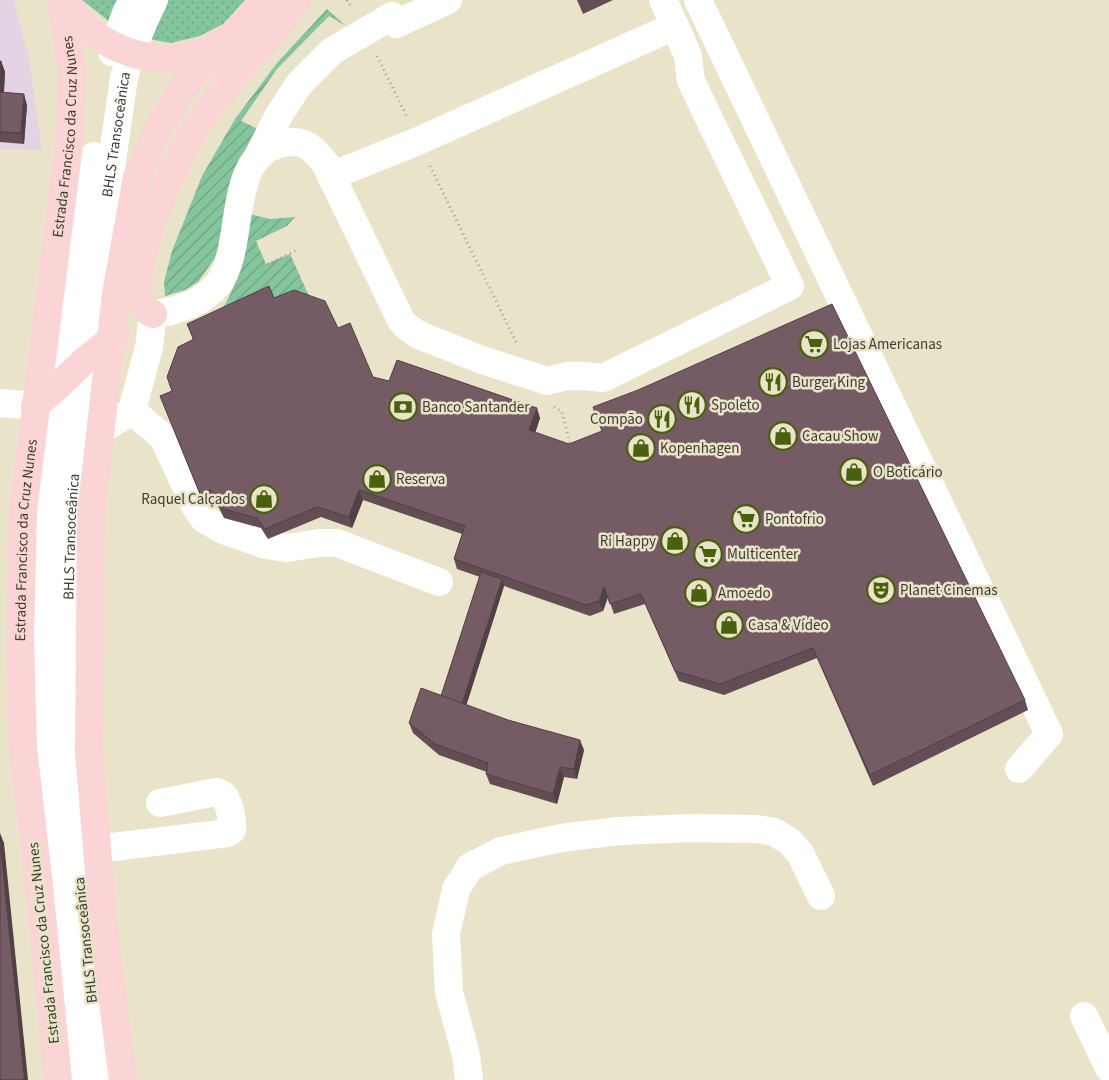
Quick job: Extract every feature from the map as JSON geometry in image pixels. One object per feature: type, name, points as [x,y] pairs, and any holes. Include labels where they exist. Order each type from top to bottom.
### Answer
[{"type":"main road","name":"Estrada Francisco da Cruz Nunes","points":[[58,1080],[39,885],[23,748],[20,647],[23,511],[70,136],[72,69],[61,0]]},
{"type":"main road","points":[[66,0],[72,11],[91,32],[122,50],[164,59],[197,54],[227,40]]},
{"type":"main road","points":[[123,1080],[104,932],[88,752],[91,514],[109,342],[137,177],[160,126],[180,90],[227,40],[240,29],[263,0]]},
{"type":"main road","points":[[153,314],[144,308],[138,292],[138,274],[144,244],[161,199],[186,145],[214,102],[287,15],[297,0]]},
{"type":"main road","points":[[116,294],[130,286],[138,274]]},
{"type":"main road","points":[[116,294],[139,312],[153,314]]},
{"type":"main road","points":[[35,406],[83,362],[131,322],[153,314]]},
{"type":"street","name":"BHLS Transoceânica","points":[[100,1080],[72,804],[67,720],[67,643],[71,513],[83,362],[124,78],[122,50],[126,13],[133,0]]},
{"type":"street","name":"BHLS Transoceânica","points":[[79,1080],[62,932],[50,786],[46,696],[45,596],[49,512],[59,385],[107,74],[122,50],[138,33],[154,0]]},
{"type":"street","points":[[101,430],[132,411],[149,347],[153,314],[165,313],[205,296],[217,286],[226,271],[233,245],[240,194],[252,166],[279,115],[299,84],[332,51],[365,32],[448,0]]},
{"type":"street","points":[[258,156],[270,146],[300,142],[314,150],[325,163],[401,320],[407,327],[419,335],[482,360],[547,381],[567,376],[603,378],[790,286],[691,81],[688,56],[663,0]]},
{"type":"street","points":[[698,0],[1050,734],[1019,769]]},
{"type":"street","points":[[331,176],[418,141],[675,26]]},
{"type":"street","points":[[0,403],[35,406]]},
{"type":"street","points":[[132,411],[163,437],[195,506],[204,518],[223,530],[266,545],[287,548],[319,543],[336,543],[439,582]]},
{"type":"street","points":[[97,849],[228,833],[232,830],[233,824],[226,799],[222,794],[216,792],[160,803]]},
{"type":"street","points":[[469,1080],[466,1055],[449,992],[446,934],[456,889],[470,867],[501,850],[561,838],[619,831],[690,828],[757,829],[774,832],[789,841],[800,853],[821,896]]},
{"type":"street","points":[[1084,1016],[1109,1068]]},
{"type":"path","points":[[365,32],[544,401],[562,412],[573,454]]},
{"type":"shaded area","points":[[0,0],[13,0],[18,16],[29,59],[42,150],[0,149]]},
{"type":"green space","points":[[82,0],[122,0],[111,23]]},
{"type":"green space","points":[[165,0],[245,0],[223,24],[200,36],[171,43],[143,38]]},
{"type":"green space","points":[[327,9],[346,26],[329,16],[277,69],[241,121],[258,129],[217,255],[198,282],[185,290],[165,296],[164,282],[172,251],[202,176],[235,119],[277,63]]},
{"type":"green space","points":[[250,214],[270,219],[295,217],[287,226],[256,241],[266,264],[290,254],[313,305],[213,319],[226,303],[234,286]]},
{"type":"building","points":[[0,92],[24,94],[21,133],[0,132]]},
{"type":"building","name":"Multicenter","points":[[269,286],[274,298],[294,290],[325,301],[338,328],[350,323],[373,377],[389,381],[397,360],[537,408],[529,430],[569,444],[602,431],[593,407],[638,390],[832,304],[1025,700],[870,775],[813,648],[720,684],[675,671],[641,594],[610,604],[604,587],[599,601],[586,605],[454,559],[465,526],[359,490],[349,517],[317,507],[265,529],[257,518],[220,508],[211,490],[200,494],[160,396],[172,391],[167,377],[178,347],[194,339],[187,324]]},
{"type":"building","points":[[481,572],[502,579],[462,704],[441,696]]},
{"type":"building","points":[[421,688],[508,720],[580,740],[574,769],[560,767],[553,794],[486,774],[488,763],[435,744],[409,723]]},
{"type":"building","points":[[0,842],[24,1075],[24,1080],[0,1080]]},
{"type":"place","name":"Lojas Americanas","points":[[814,344]]},
{"type":"place","name":"Burger King","points":[[773,382]]},
{"type":"place","name":"Spoleto","points":[[692,405]]},
{"type":"place","name":"Banco Santander","points":[[403,407]]},
{"type":"place","name":"Compão","points":[[662,419]]},
{"type":"place","name":"Cacau Show","points":[[783,436]]},
{"type":"place","name":"Kopenhagen","points":[[641,448]]},
{"type":"place","name":"O Boticário","points":[[854,472]]},
{"type":"place","name":"Reserva","points":[[377,479]]},
{"type":"place","name":"Raquel Calçados","points":[[264,499]]},
{"type":"place","name":"Pontofrio","points":[[746,519]]},
{"type":"place","name":"Ri Happy","points":[[675,541]]},
{"type":"place","name":"Multicenter","points":[[708,554]]},
{"type":"place","name":"Planet Cinemas","points":[[881,590]]},
{"type":"place","name":"Amoedo","points":[[699,593]]},
{"type":"place","name":"Casa & Vídeo","points":[[729,625]]}]
